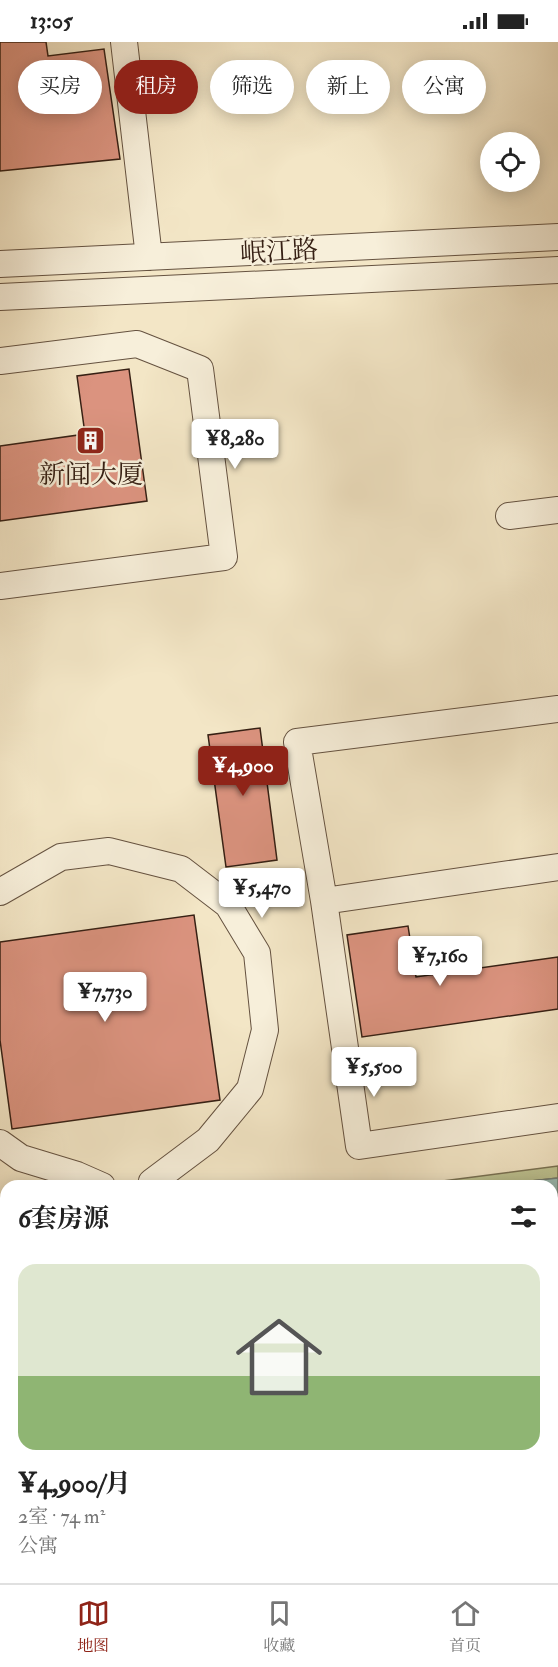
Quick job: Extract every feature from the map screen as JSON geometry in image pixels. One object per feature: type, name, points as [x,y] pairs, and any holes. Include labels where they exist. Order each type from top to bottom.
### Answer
[{"type":"street","points":[[123,42],[149,257]]},
{"type":"street","name":"岷江路","points":[[0,264],[558,237]]},
{"type":"street","name":"岷江路","points":[[0,297],[558,270]]},
{"type":"street","points":[[0,361],[137,344],[200,369],[224,557],[0,586]]},
{"type":"street","points":[[509,516],[558,510]]},
{"type":"street","points":[[558,709],[297,742],[324,901],[359,1146],[558,1117]]},
{"type":"street","points":[[0,892],[61,857],[109,851],[181,869],[228,905],[257,953],[265,1030],[250,1089],[208,1140],[155,1180]]},
{"type":"street","points":[[324,901],[558,867]]},
{"type":"street","points":[[0,1143],[21,1158],[88,1180]]},
{"type":"green space","points":[[558,1166],[558,1178],[450,1180]]},
{"type":"building","points":[[0,42],[46,42],[48,56],[104,49],[120,159],[0,171]]},
{"type":"building","name":"新闻大厦","points":[[129,369],[147,501],[0,521],[0,446],[85,434],[77,376]]},
{"type":"building","points":[[260,728],[277,860],[226,867],[208,735]]},
{"type":"building","points":[[194,915],[220,1100],[12,1129],[0,1040],[0,942]]},
{"type":"building","points":[[408,926],[416,977],[558,957],[558,1009],[362,1037],[347,935]]},
{"type":"place","name":"新闻大厦","points":[[91,440]]}]
